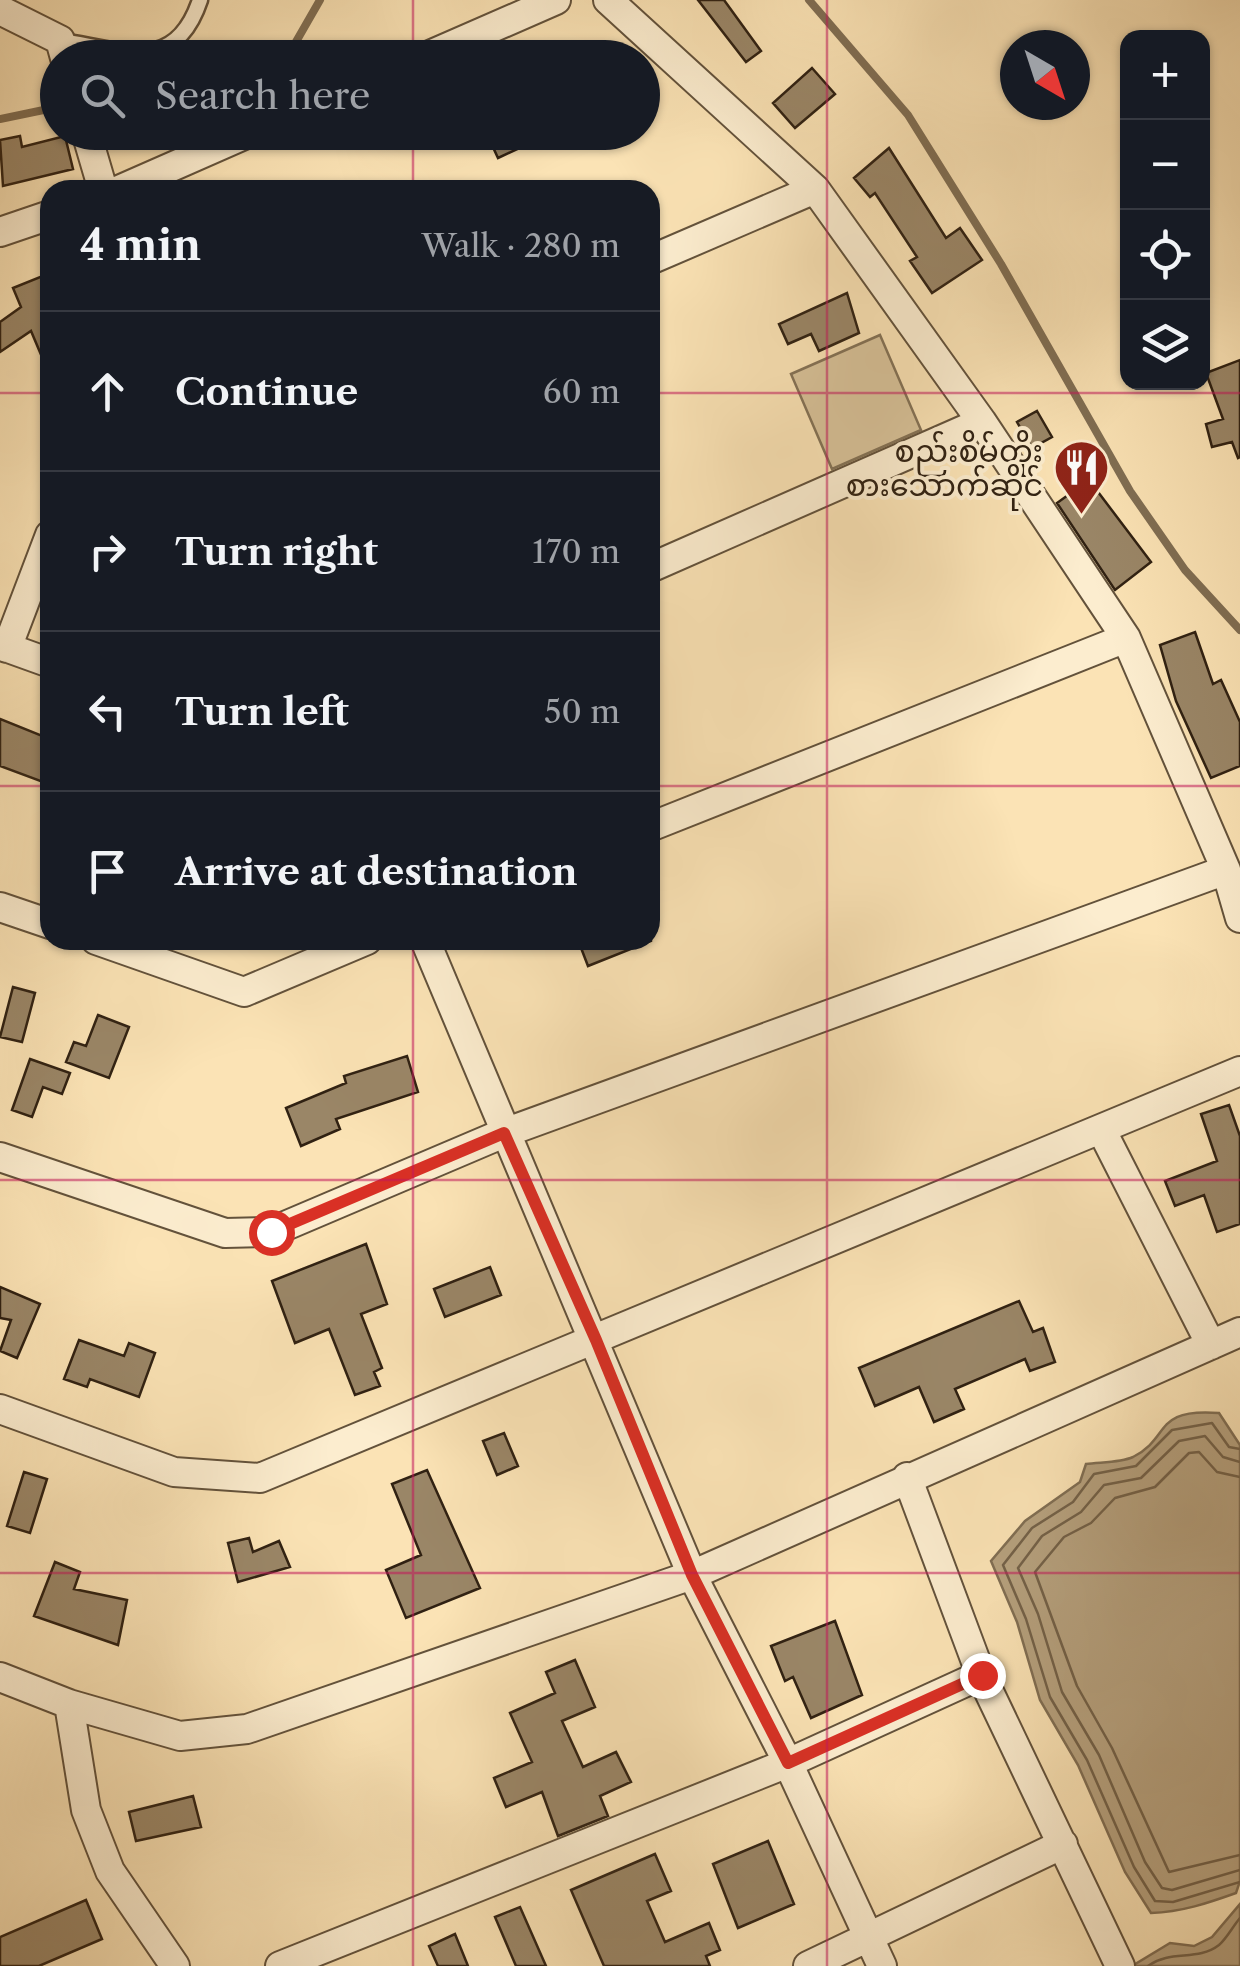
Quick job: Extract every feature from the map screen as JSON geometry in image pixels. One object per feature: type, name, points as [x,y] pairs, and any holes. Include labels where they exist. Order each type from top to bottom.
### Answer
[{"type":"street","points":[[465,40],[556,0]]},
{"type":"street","points":[[608,0],[652,40]]},
{"type":"street","points":[[0,10],[48,40]]},
{"type":"street","points":[[660,47],[815,189],[982,422],[1126,638],[1226,870],[1240,918]]},
{"type":"street","points":[[91,150],[100,180]]},
{"type":"street","points":[[142,180],[210,150]]},
{"type":"street","points":[[660,256],[815,189]]},
{"type":"street","points":[[0,232],[40,218]]},
{"type":"street","points":[[660,564],[982,422]]},
{"type":"street","points":[[40,559],[4,646],[40,659]]},
{"type":"street","points":[[660,823],[1126,638]]},
{"type":"street","points":[[0,1156],[225,1233],[271,1232],[504,1133],[1226,870]]},
{"type":"street","points":[[0,907],[40,921]]},
{"type":"street","points":[[124,950],[244,992],[343,950]]},
{"type":"street","points":[[428,950],[692,1575],[788,1763],[882,1966]]},
{"type":"street","points":[[0,1409],[174,1472],[260,1478],[1240,1071]]},
{"type":"street","points":[[1101,1129],[1212,1345]]},
{"type":"street","points":[[0,1678],[69,1704],[180,1736],[246,1729],[692,1575],[1240,1332]]},
{"type":"street","points":[[907,1478],[982,1675],[1120,1966]]},
{"type":"street","points":[[280,1966],[788,1763],[982,1675]]},
{"type":"street","points":[[69,1704],[86,1810],[110,1872],[175,1966]]},
{"type":"street","points":[[808,1966],[1063,1844]]},
{"type":"lane","points":[[177,40],[192,25],[200,0]]},
{"type":"shaded area","points":[[880,335],[921,430],[832,469],[791,374]]},
{"type":"water","points":[[1219,1413],[1240,1445],[1240,1881],[1236,1893],[1184,1909],[1151,1913],[1125,1872],[1078,1765],[1040,1700],[1017,1622],[991,1561],[1025,1521],[1080,1482],[1086,1464],[1133,1457],[1173,1419],[1183,1415]]},
{"type":"water","points":[[1240,1904],[1240,1966],[1132,1966],[1170,1943],[1194,1946],[1212,1937]]},
{"type":"building","points":[[698,0],[724,0],[761,51],[746,62]]},
{"type":"building","points":[[812,68],[835,94],[795,128],[773,103]]},
{"type":"building","points":[[20,136],[22,147],[40,142],[40,150],[68,150],[73,169],[3,186],[0,140]]},
{"type":"building","points":[[889,148],[946,238],[960,228],[982,260],[932,293],[910,261],[917,257],[875,193],[870,197],[854,178]]},
{"type":"building","points":[[494,150],[515,150],[498,158]]},
{"type":"building","points":[[40,277],[40,352],[31,331],[0,352],[0,322],[21,307],[13,288]]},
{"type":"building","points":[[847,293],[859,333],[819,351],[811,334],[788,344],[779,324]]},
{"type":"building","points":[[1240,360],[1238,458],[1232,442],[1212,447],[1206,424],[1223,419],[1210,384],[1210,371]]},
{"type":"building","points":[[1037,411],[1052,437],[1032,448],[1017,422]]},
{"type":"building","points":[[1089,480],[1151,562],[1115,590],[1057,503]]},
{"type":"building","points":[[1195,632],[1213,684],[1221,680],[1240,722],[1240,766],[1211,778],[1176,701],[1160,645]]},
{"type":"building","points":[[0,719],[40,735],[40,781],[0,766]]},
{"type":"building","points":[[582,950],[628,950],[588,966]]},
{"type":"building","points":[[13,987],[35,993],[22,1042],[0,1037]]},
{"type":"building","points":[[98,1015],[129,1027],[109,1078],[66,1062],[74,1042],[86,1046]]},
{"type":"building","points":[[407,1056],[418,1092],[336,1119],[340,1129],[301,1146],[286,1108],[346,1083],[344,1076]]},
{"type":"building","points":[[30,1059],[70,1073],[62,1094],[43,1087],[32,1117],[12,1110]]},
{"type":"building","points":[[1229,1105],[1240,1136],[1240,1224],[1217,1232],[1204,1195],[1175,1206],[1165,1181],[1217,1161],[1201,1114]]},
{"type":"building","points":[[366,1244],[387,1304],[361,1314],[382,1368],[374,1372],[380,1386],[355,1395],[329,1329],[295,1343],[272,1281]]},
{"type":"building","points":[[490,1267],[501,1295],[445,1317],[434,1289]]},
{"type":"building","points":[[0,1287],[40,1304],[17,1358],[0,1351],[11,1320],[0,1318]]},
{"type":"building","points":[[1019,1301],[1033,1332],[1043,1328],[1055,1362],[1030,1371],[1025,1359],[955,1389],[964,1409],[934,1422],[919,1387],[875,1406],[859,1368]]},
{"type":"building","points":[[79,1340],[124,1356],[129,1343],[155,1353],[139,1397],[90,1379],[87,1387],[64,1379]]},
{"type":"building","points":[[504,1433],[518,1466],[497,1475],[483,1441]]},
{"type":"building","points":[[427,1470],[480,1588],[406,1618],[386,1570],[421,1555],[392,1484]]},
{"type":"building","points":[[24,1472],[47,1479],[30,1533],[7,1526]]},
{"type":"building","points":[[249,1538],[253,1552],[279,1541],[290,1567],[238,1582],[228,1543]]},
{"type":"building","points":[[55,1562],[80,1572],[74,1589],[127,1600],[118,1645],[34,1616]]},
{"type":"building","points":[[835,1621],[862,1695],[811,1718],[793,1677],[785,1681],[771,1646]]},
{"type":"building","points":[[575,1660],[595,1707],[562,1721],[583,1767],[616,1752],[631,1782],[600,1796],[608,1816],[558,1836],[542,1792],[506,1807],[494,1778],[532,1762],[510,1713],[555,1693],[546,1672]]},
{"type":"building","points":[[193,1796],[201,1827],[136,1841],[129,1812]]},
{"type":"building","points":[[768,1841],[794,1904],[738,1928],[713,1864]]},
{"type":"building","points":[[655,1854],[671,1891],[647,1901],[665,1942],[709,1923],[720,1950],[706,1956],[710,1966],[604,1966],[571,1890]]},
{"type":"building","points":[[86,1900],[102,1939],[39,1966],[0,1966],[0,1937]]},
{"type":"building","points":[[520,1907],[546,1966],[516,1966],[495,1917]]},
{"type":"building","points":[[455,1934],[468,1966],[438,1966],[429,1946]]},
{"type":"waterway","points":[[297,40],[320,0]]},
{"type":"waterway","points":[[809,0],[908,115],[1001,264],[1130,491],[1185,570],[1240,630]]},
{"type":"waterway","points":[[0,119],[40,111]]},
{"type":"place","name":"စည်းစိမ်တိုး စားသောက်ဆိုင်","points":[[1082,517]]},
{"type":"route","points":[[271,1232],[504,1133],[596,1340],[692,1575],[788,1763],[982,1675]]}]
